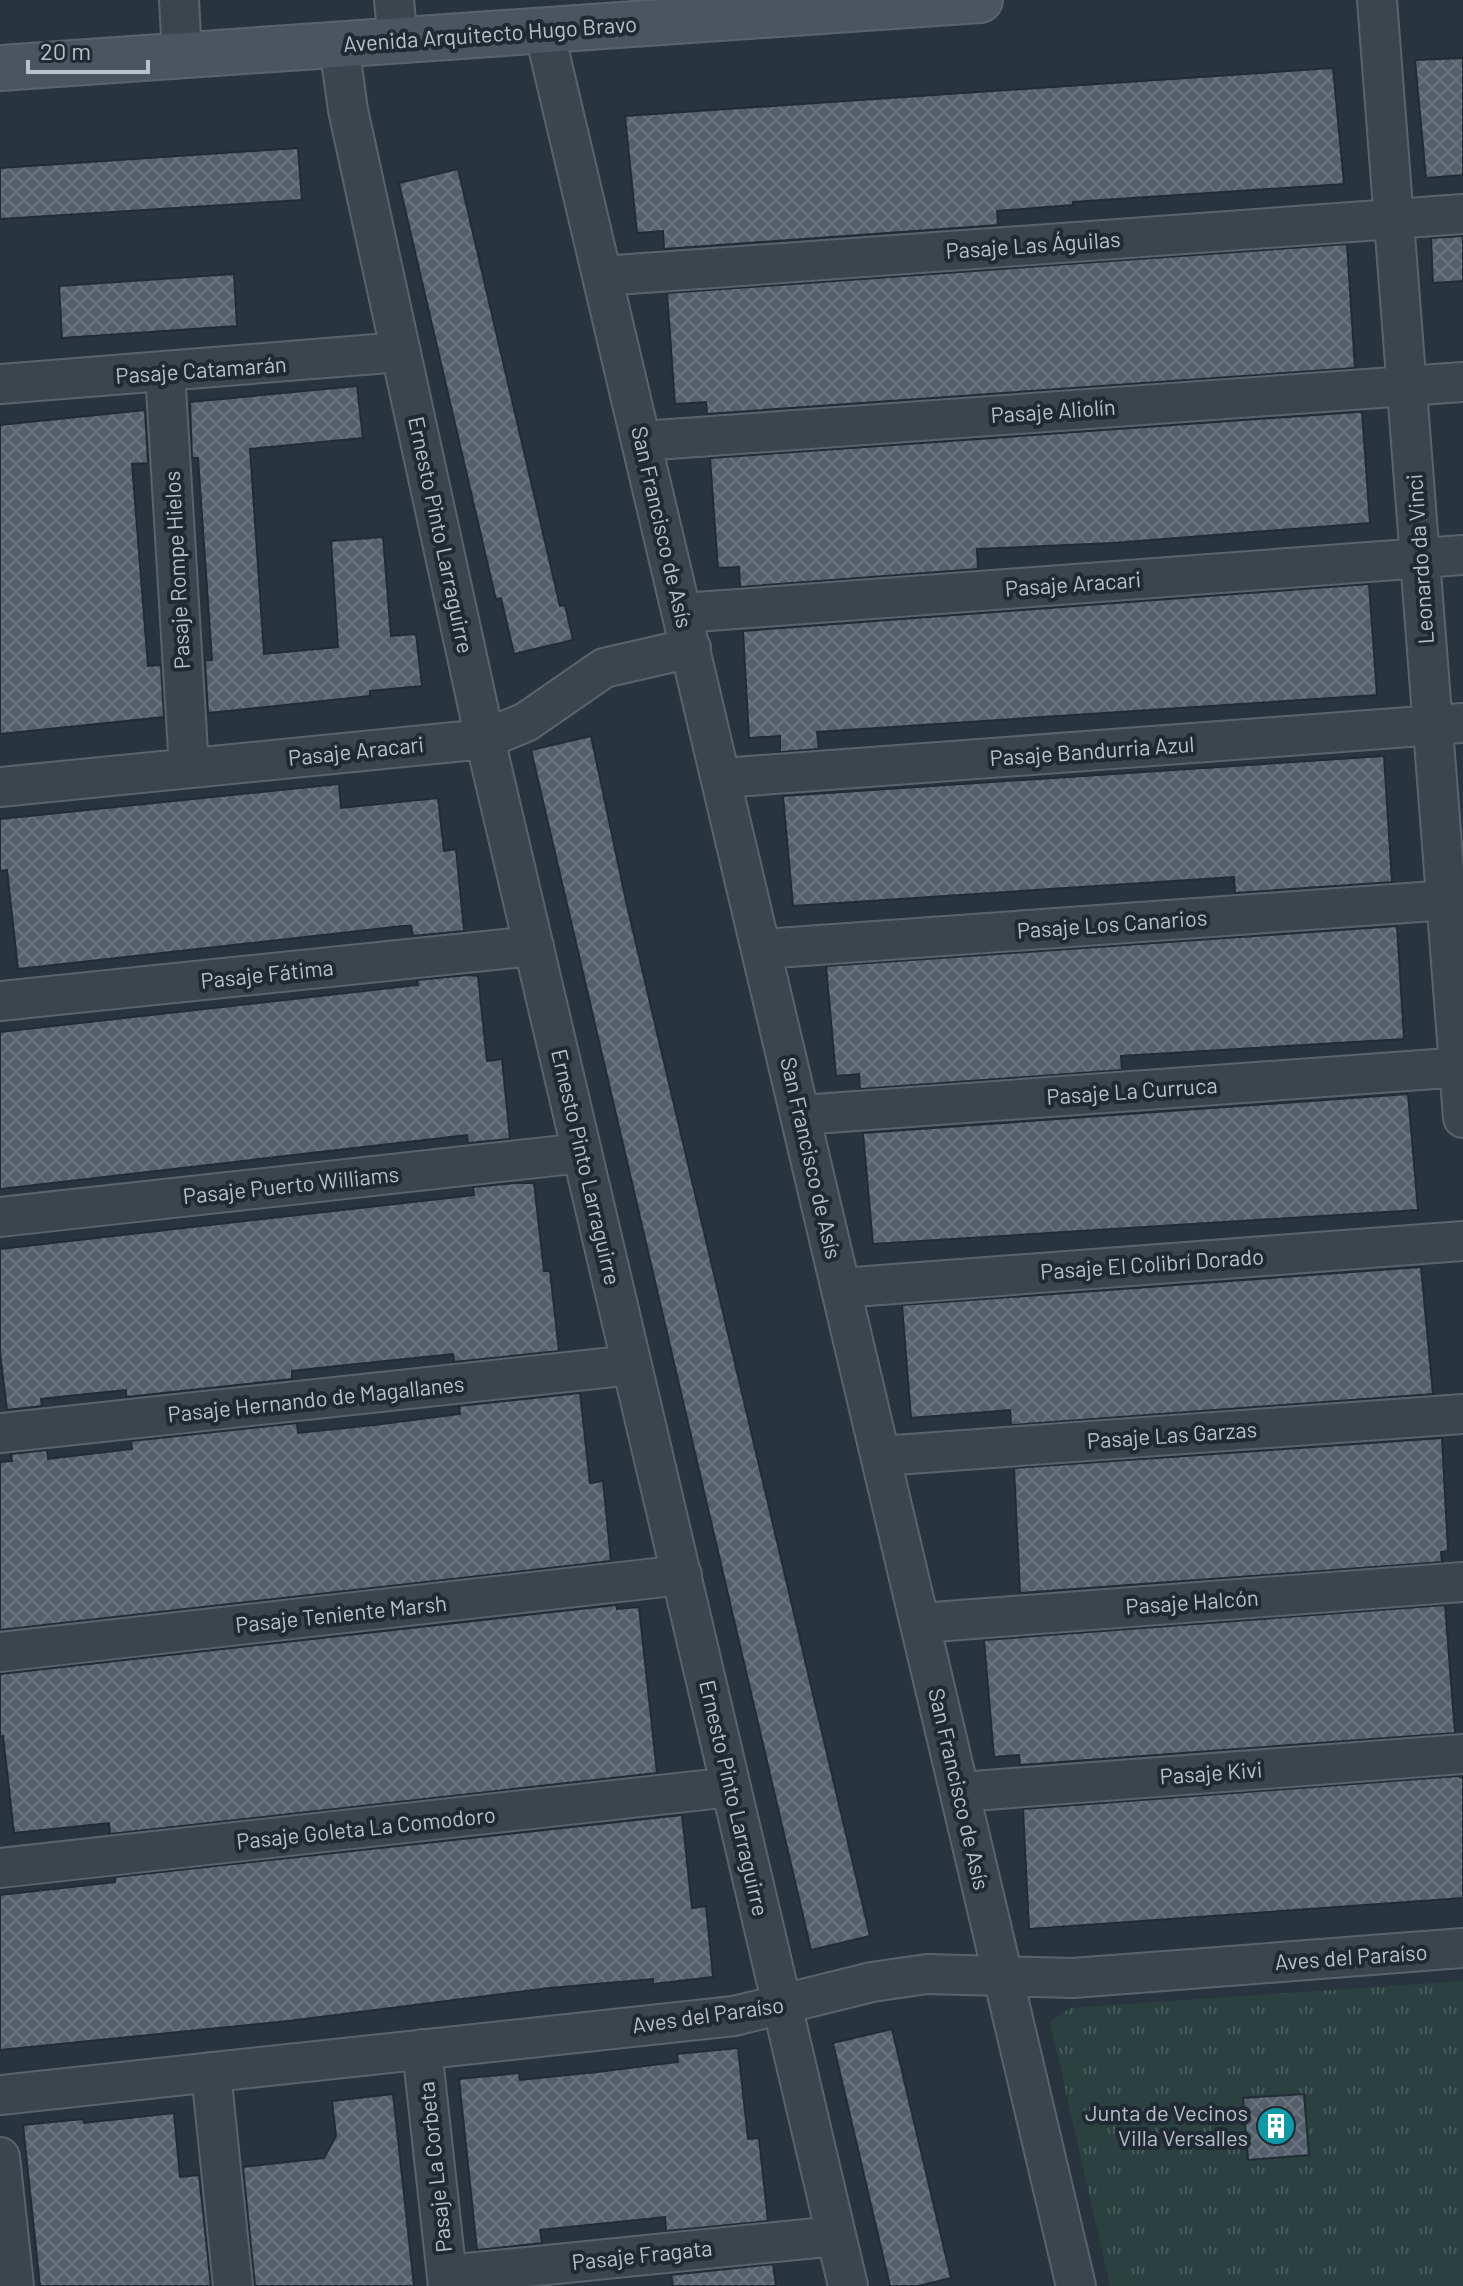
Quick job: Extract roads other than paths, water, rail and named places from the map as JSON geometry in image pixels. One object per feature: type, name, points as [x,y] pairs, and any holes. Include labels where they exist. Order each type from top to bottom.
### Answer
[{"type":"street","points":[[179,0],[182,55]]},
{"type":"street","name":"Avenida Arquitecto Hugo Bravo","points":[[0,68],[339,45],[396,20],[544,30],[625,12],[980,0]]},
{"type":"street","name":"Leonardo da Vinci","points":[[1377,0],[1420,558],[1448,724],[1463,1118]]},
{"type":"street","name":"San Francisco de Asís","points":[[544,30],[1076,2286]]},
{"type":"street","name":"Ernesto Pinto Larraguirre","points":[[339,45],[348,110],[485,739],[848,2286]]},
{"type":"street","name":"Pasaje Las Águilas","points":[[602,276],[1463,214]]},
{"type":"street","name":"Pasaje Catamarán","points":[[0,384],[401,352]]},
{"type":"street","name":"Pasaje Rompe Hielos","points":[[165,372],[189,768]]},
{"type":"street","name":"Pasaje Aliolín","points":[[642,441],[1463,382]]},
{"type":"street","name":"Pasaje Aracari","points":[[0,787],[485,739],[526,722],[604,668],[687,630],[1463,555]]},
{"type":"street","name":"Pasaje Bandurria Azul","points":[[722,778],[1448,724]]},
{"type":"street","name":"Pasaje Los Canarios","points":[[762,949],[1454,899]]},
{"type":"street","name":"Pasaje Fátima","points":[[0,1001],[534,946]]},
{"type":"street","name":"Pasaje La Curruca","points":[[801,1115],[1461,1068]]},
{"type":"street","name":"Pasaje Puerto Williams","points":[[0,1217],[582,1153]]},
{"type":"street","name":"Pasaje El Colibrí Dorado","points":[[841,1288],[1463,1241]]},
{"type":"street","name":"Pasaje Hernando de Magallanes","points":[[0,1433],[632,1365]]},
{"type":"street","name":"Pasaje Las Garzas","points":[[881,1456],[1463,1414]]},
{"type":"street","name":"Pasaje Teniente Marsh","points":[[0,1652],[682,1575]]},
{"type":"street","name":"Pasaje Halcón","points":[[920,1623],[1463,1582]]},
{"type":"street","name":"Pasaje Kivi","points":[[960,1792],[1463,1754]]},
{"type":"street","name":"Pasaje Goleta La Comodoro","points":[[0,1868],[731,1787]]},
{"type":"street","name":"Aves del Paraíso","points":[[0,2095],[734,2016],[899,1977],[956,1973],[1073,1978],[1463,1948]]},
{"type":"street","name":"Pasaje La Corbeta","points":[[422,2049],[447,2280]]},
{"type":"street","points":[[211,2072],[233,2286]]},
{"type":"street","points":[[0,2157],[14,2286]]},
{"type":"street","name":"Pasaje Fragata","points":[[447,2280],[836,2236]]},
{"type":"place","name":"Junta de Vecinos Villa Versalles","points":[[1276,2126]]}]
